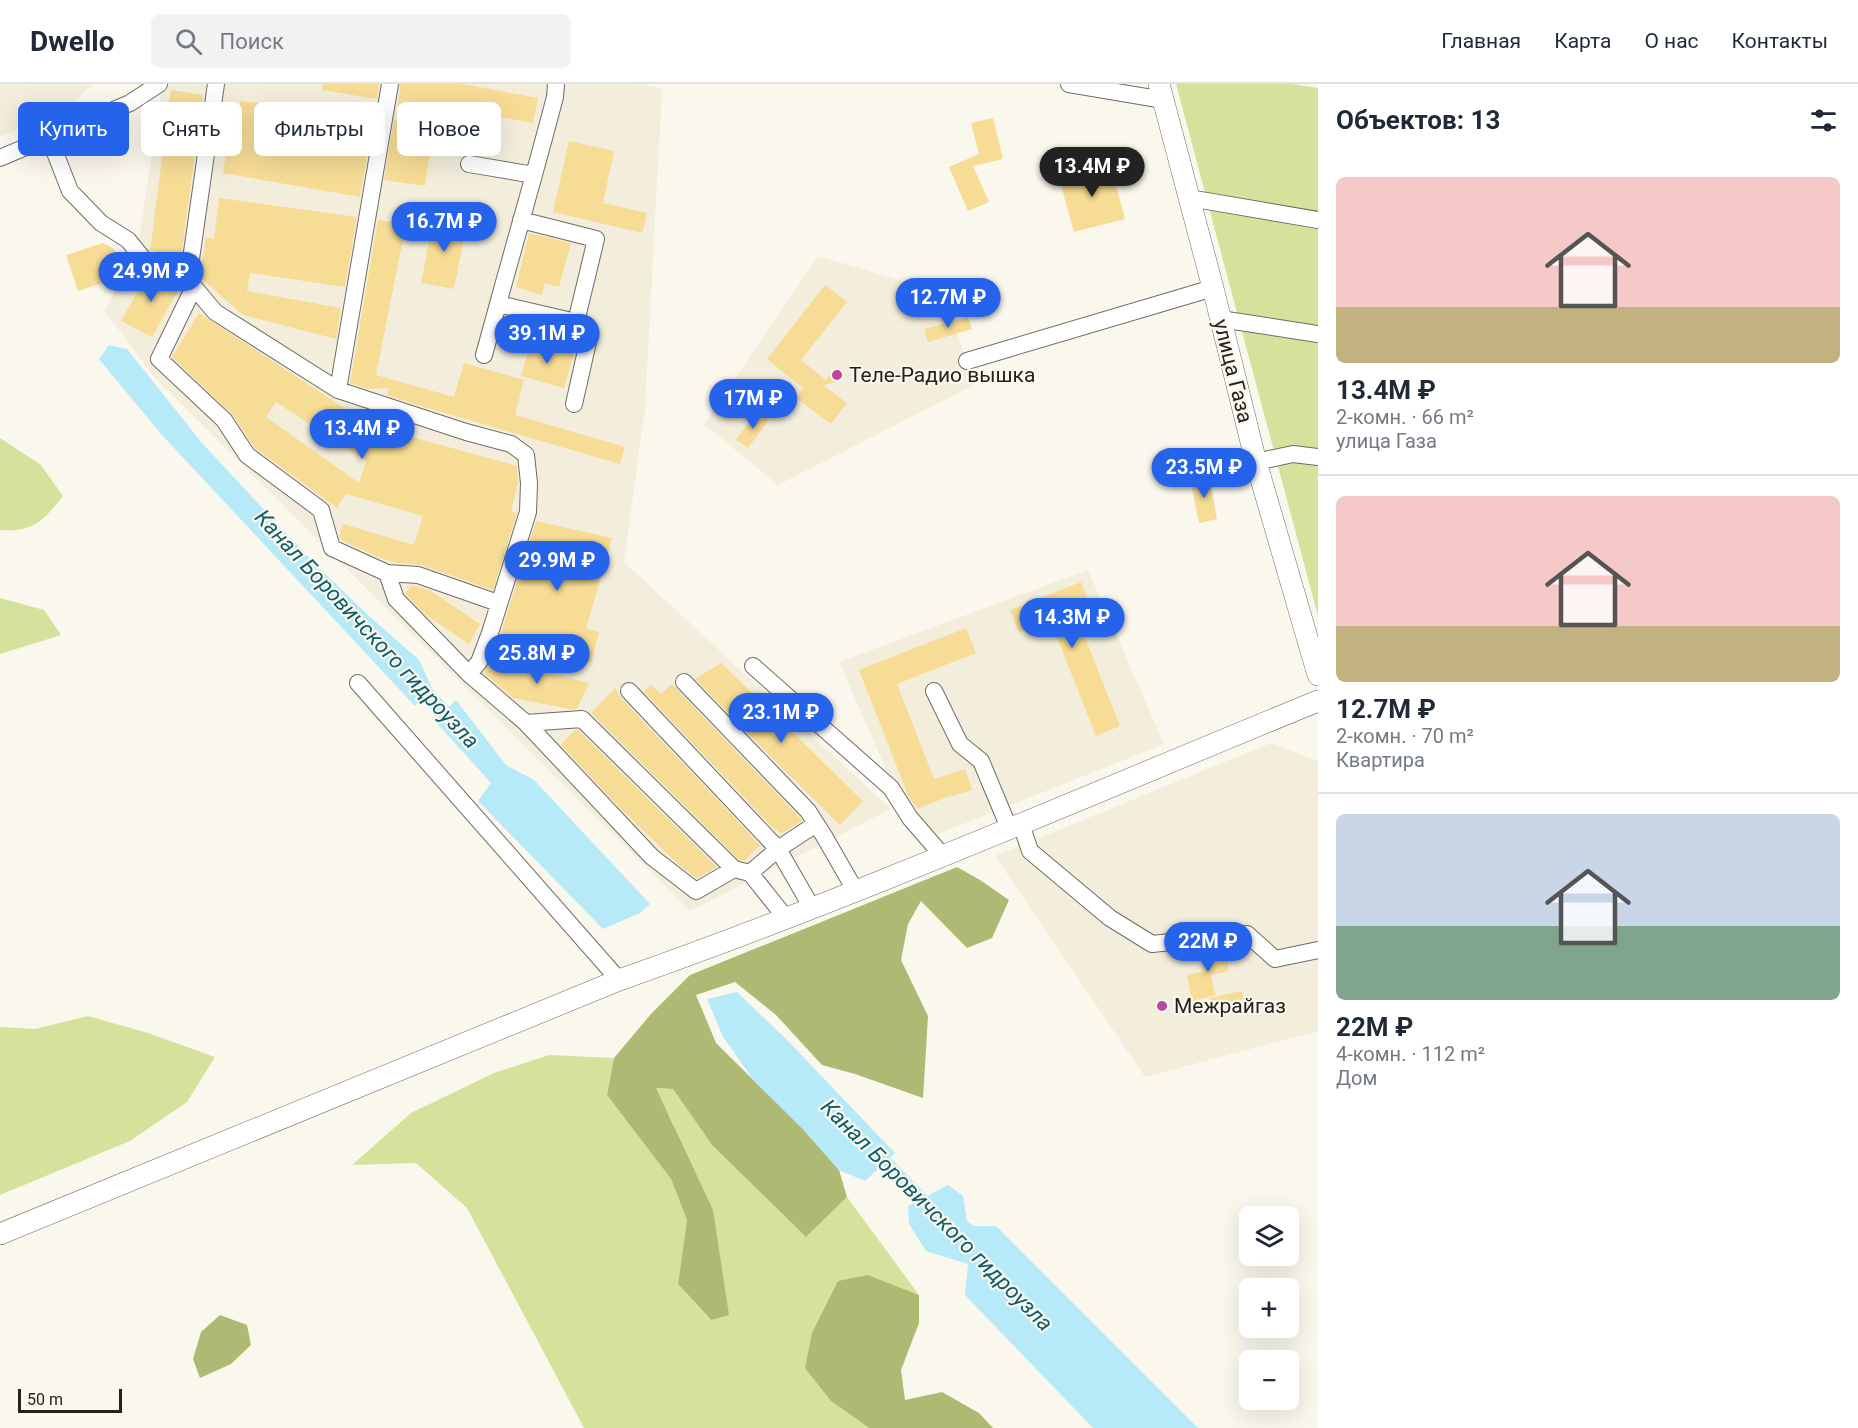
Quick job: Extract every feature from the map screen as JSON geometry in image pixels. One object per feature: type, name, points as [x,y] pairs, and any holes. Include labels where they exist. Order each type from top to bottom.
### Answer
[{"type":"main road","name":"улица Газа","points":[[1161,92],[1256,462],[1318,675]]},
{"type":"main road","points":[[0,1234],[618,980],[812,908],[1318,701]]},
{"type":"street","points":[[129,103],[159,84]]},
{"type":"street","points":[[216,84],[188,280],[215,312],[338,390],[466,432],[511,444],[526,455],[529,483],[528,512],[479,662],[469,674]]},
{"type":"street","points":[[338,390],[390,84]]},
{"type":"street","points":[[484,355],[555,97],[556,84]]},
{"type":"street","points":[[1069,84],[1161,92]]},
{"type":"street","points":[[0,158],[18,150]]},
{"type":"street","points":[[56,156],[70,191],[101,223],[128,240],[145,261],[189,269]]},
{"type":"street","points":[[469,164],[534,175]]},
{"type":"street","points":[[1189,198],[1318,220]]},
{"type":"street","points":[[521,219],[596,239],[576,322],[588,342],[574,404]]},
{"type":"street","points":[[194,287],[159,359],[224,420],[247,454],[321,510],[332,548],[387,573],[418,575],[498,603]]},
{"type":"street","points":[[967,361],[1213,288]]},
{"type":"street","points":[[498,304],[576,322]]},
{"type":"street","points":[[1220,319],[1318,334]]},
{"type":"street","points":[[1256,462],[1293,454],[1318,457]]},
{"type":"street","points":[[387,573],[396,599],[469,674],[526,723],[652,857],[696,891],[742,871],[816,824]]},
{"type":"street","points":[[753,666],[891,788],[910,818],[942,855]]},
{"type":"street","points":[[684,682],[808,811],[855,890]]},
{"type":"street","points":[[358,683],[618,980]]},
{"type":"street","points":[[629,691],[778,849],[812,908]]},
{"type":"street","points":[[934,691],[960,744],[981,760],[1030,851],[1110,918],[1152,944],[1246,934],[1275,958],[1318,950]]},
{"type":"street","points":[[526,723],[582,719],[742,871],[786,918]]},
{"type":"shaded area","points":[[0,84],[93,84],[74,102],[18,102],[18,129],[0,136]]},
{"type":"shaded area","points":[[166,84],[637,84],[662,88],[645,408],[624,562],[891,809],[690,911],[153,376],[105,311],[138,246],[152,156],[242,156],[242,102],[160,102],[162,87]]},
{"type":"shaded area","points":[[818,256],[944,293],[974,385],[778,485],[704,424]]},
{"type":"shaded area","points":[[1088,570],[1164,744],[918,842],[839,662]]},
{"type":"shaded area","points":[[1271,743],[1318,761],[1318,1031],[1145,1077],[995,856]]},
{"type":"green space","points":[[1176,84],[1292,84],[1318,88],[1318,616]]},
{"type":"green space","points":[[0,438],[41,465],[63,496],[50,512],[29,527],[0,530]]},
{"type":"green space","points":[[0,598],[44,610],[61,635],[0,654]]},
{"type":"green space","points":[[957,867],[1009,900],[992,938],[967,948],[921,901],[908,924],[901,960],[928,1016],[923,1098],[822,1065],[776,1015],[735,982],[696,995],[716,1043],[802,1128],[839,1170],[847,1197],[806,1237],[712,1145],[673,1089],[656,1088],[713,1210],[729,1315],[711,1320],[678,1284],[687,1220],[671,1179],[607,1095],[614,1058],[651,1014],[690,975]]},
{"type":"green space","points":[[88,1016],[148,1033],[215,1057],[187,1102],[130,1141],[0,1195],[0,1027],[35,1029]]},
{"type":"green space","points":[[549,1055],[614,1058],[607,1095],[671,1179],[687,1220],[678,1284],[710,1320],[673,1123],[655,1088],[673,1089],[712,1145],[806,1237],[847,1197],[919,1295],[868,1275],[831,1401],[869,1428],[584,1428],[467,1208],[416,1163],[352,1165],[411,1113],[494,1073]]},
{"type":"green space","points":[[868,1275],[919,1295],[919,1323],[901,1370],[905,1400],[942,1392],[979,1413],[993,1428],[869,1428],[831,1401],[805,1368],[812,1333],[838,1281]]},
{"type":"green space","points":[[220,1315],[247,1325],[251,1345],[231,1364],[200,1378],[193,1359],[201,1332]]},
{"type":"water","points":[[109,345],[127,349],[202,443],[313,562],[419,660],[432,688],[415,706],[162,435],[99,359]]},
{"type":"water","points":[[456,700],[506,765],[534,780],[650,904],[640,913],[603,929],[478,801],[491,783],[434,720]]},
{"type":"water","points":[[737,992],[788,1041],[895,1153],[865,1181],[839,1170],[802,1128],[755,1082],[723,1037],[707,999]]},
{"type":"water","points":[[948,1185],[963,1196],[967,1221],[974,1226],[996,1226],[1198,1428],[1093,1428],[965,1295],[968,1264],[926,1251],[909,1224],[908,1206]]},
{"type":"building","points":[[323,84],[379,84],[377,99],[322,90]]},
{"type":"building","points":[[400,84],[463,84],[538,98],[533,123],[501,117],[501,102],[398,102]]},
{"type":"building","points":[[171,90],[203,95],[202,102],[169,102]]},
{"type":"building","points":[[240,101],[254,103],[254,156],[367,156],[360,197],[223,173],[226,156],[242,156],[242,102]]},
{"type":"building","points":[[993,118],[1003,159],[973,166],[989,202],[968,211],[949,167],[979,154],[971,123]]},
{"type":"building","points":[[394,120],[397,120],[397,156],[429,156],[425,186],[384,180]]},
{"type":"building","points":[[569,141],[614,151],[603,203],[647,213],[642,233],[553,212]]},
{"type":"building","points":[[162,156],[195,156],[181,257],[150,250]]},
{"type":"building","points":[[1110,164],[1125,219],[1074,232],[1059,178]]},
{"type":"building","points":[[219,198],[357,217],[345,287],[250,273],[247,291],[341,308],[336,339],[243,315],[200,277],[206,237],[214,239]]},
{"type":"building","points":[[434,217],[467,223],[454,289],[421,283]]},
{"type":"building","points":[[378,220],[406,224],[376,375],[454,397],[464,363],[524,380],[515,415],[625,447],[620,464],[414,404],[387,395],[389,388],[368,389],[350,383]]},
{"type":"building","points":[[529,233],[571,243],[559,287],[545,283],[542,295],[516,287]]},
{"type":"building","points":[[103,243],[114,249],[123,276],[78,291],[66,255]]},
{"type":"building","points":[[149,272],[178,279],[180,287],[152,337],[121,321]]},
{"type":"building","points":[[825,285],[847,302],[801,360],[826,380],[833,370],[841,370],[843,374],[841,381],[823,385],[847,403],[831,424],[796,398],[803,388],[767,359]]},
{"type":"building","points":[[199,313],[372,426],[517,466],[518,484],[511,511],[517,513],[493,590],[421,565],[397,563],[378,557],[341,540],[339,536],[343,524],[414,545],[423,516],[346,494],[337,508],[255,448],[231,413],[172,357]],"holes":[[[276,402],[366,461],[359,483],[266,417]]]},
{"type":"building","points":[[968,317],[972,329],[928,342],[924,329]]},
{"type":"building","points":[[531,342],[574,354],[564,388],[521,376]]},
{"type":"building","points":[[757,411],[769,420],[748,448],[736,440]]},
{"type":"building","points":[[1209,475],[1217,519],[1199,523],[1190,479]]},
{"type":"building","points":[[536,521],[612,538],[586,629],[599,632],[591,663],[499,639]]},
{"type":"building","points":[[1081,582],[1090,606],[1075,612],[1120,726],[1096,736],[1050,620],[1019,632],[1010,610]]},
{"type":"building","points":[[412,585],[431,591],[480,624],[469,644],[426,615],[405,594]]},
{"type":"building","points":[[966,628],[976,653],[897,684],[934,779],[965,769],[972,790],[952,795],[917,809],[908,795],[859,670]]},
{"type":"building","points":[[491,659],[589,683],[577,709],[513,698],[484,673]]},
{"type":"building","points":[[721,663],[863,801],[840,825],[695,679]]},
{"type":"building","points":[[672,684],[802,821],[781,834],[775,830],[644,692],[651,685],[661,694]]},
{"type":"building","points":[[615,688],[621,698],[760,845],[744,861],[739,860],[591,713]]},
{"type":"building","points":[[575,730],[578,730],[717,867],[697,878],[678,864],[619,807],[561,745]]},
{"type":"building","points":[[1224,947],[1229,971],[1211,975],[1215,995],[1192,1001],[1187,975],[1204,971],[1199,950]]},
{"type":"building","points":[[1242,991],[1245,1006],[1213,1013],[1210,998]]},
{"type":"waterway","name":"Канал Боровичского гидроузла","points":[[414,680],[457,727]]},
{"type":"waterway","name":"Канал Боровичского гидроузла","points":[[870,1148],[935,1214]]},
{"type":"place","name":"Теле-Радио вышка","points":[[837,375]]},
{"type":"place","name":"Межрайгаз","points":[[1162,1006]]}]
